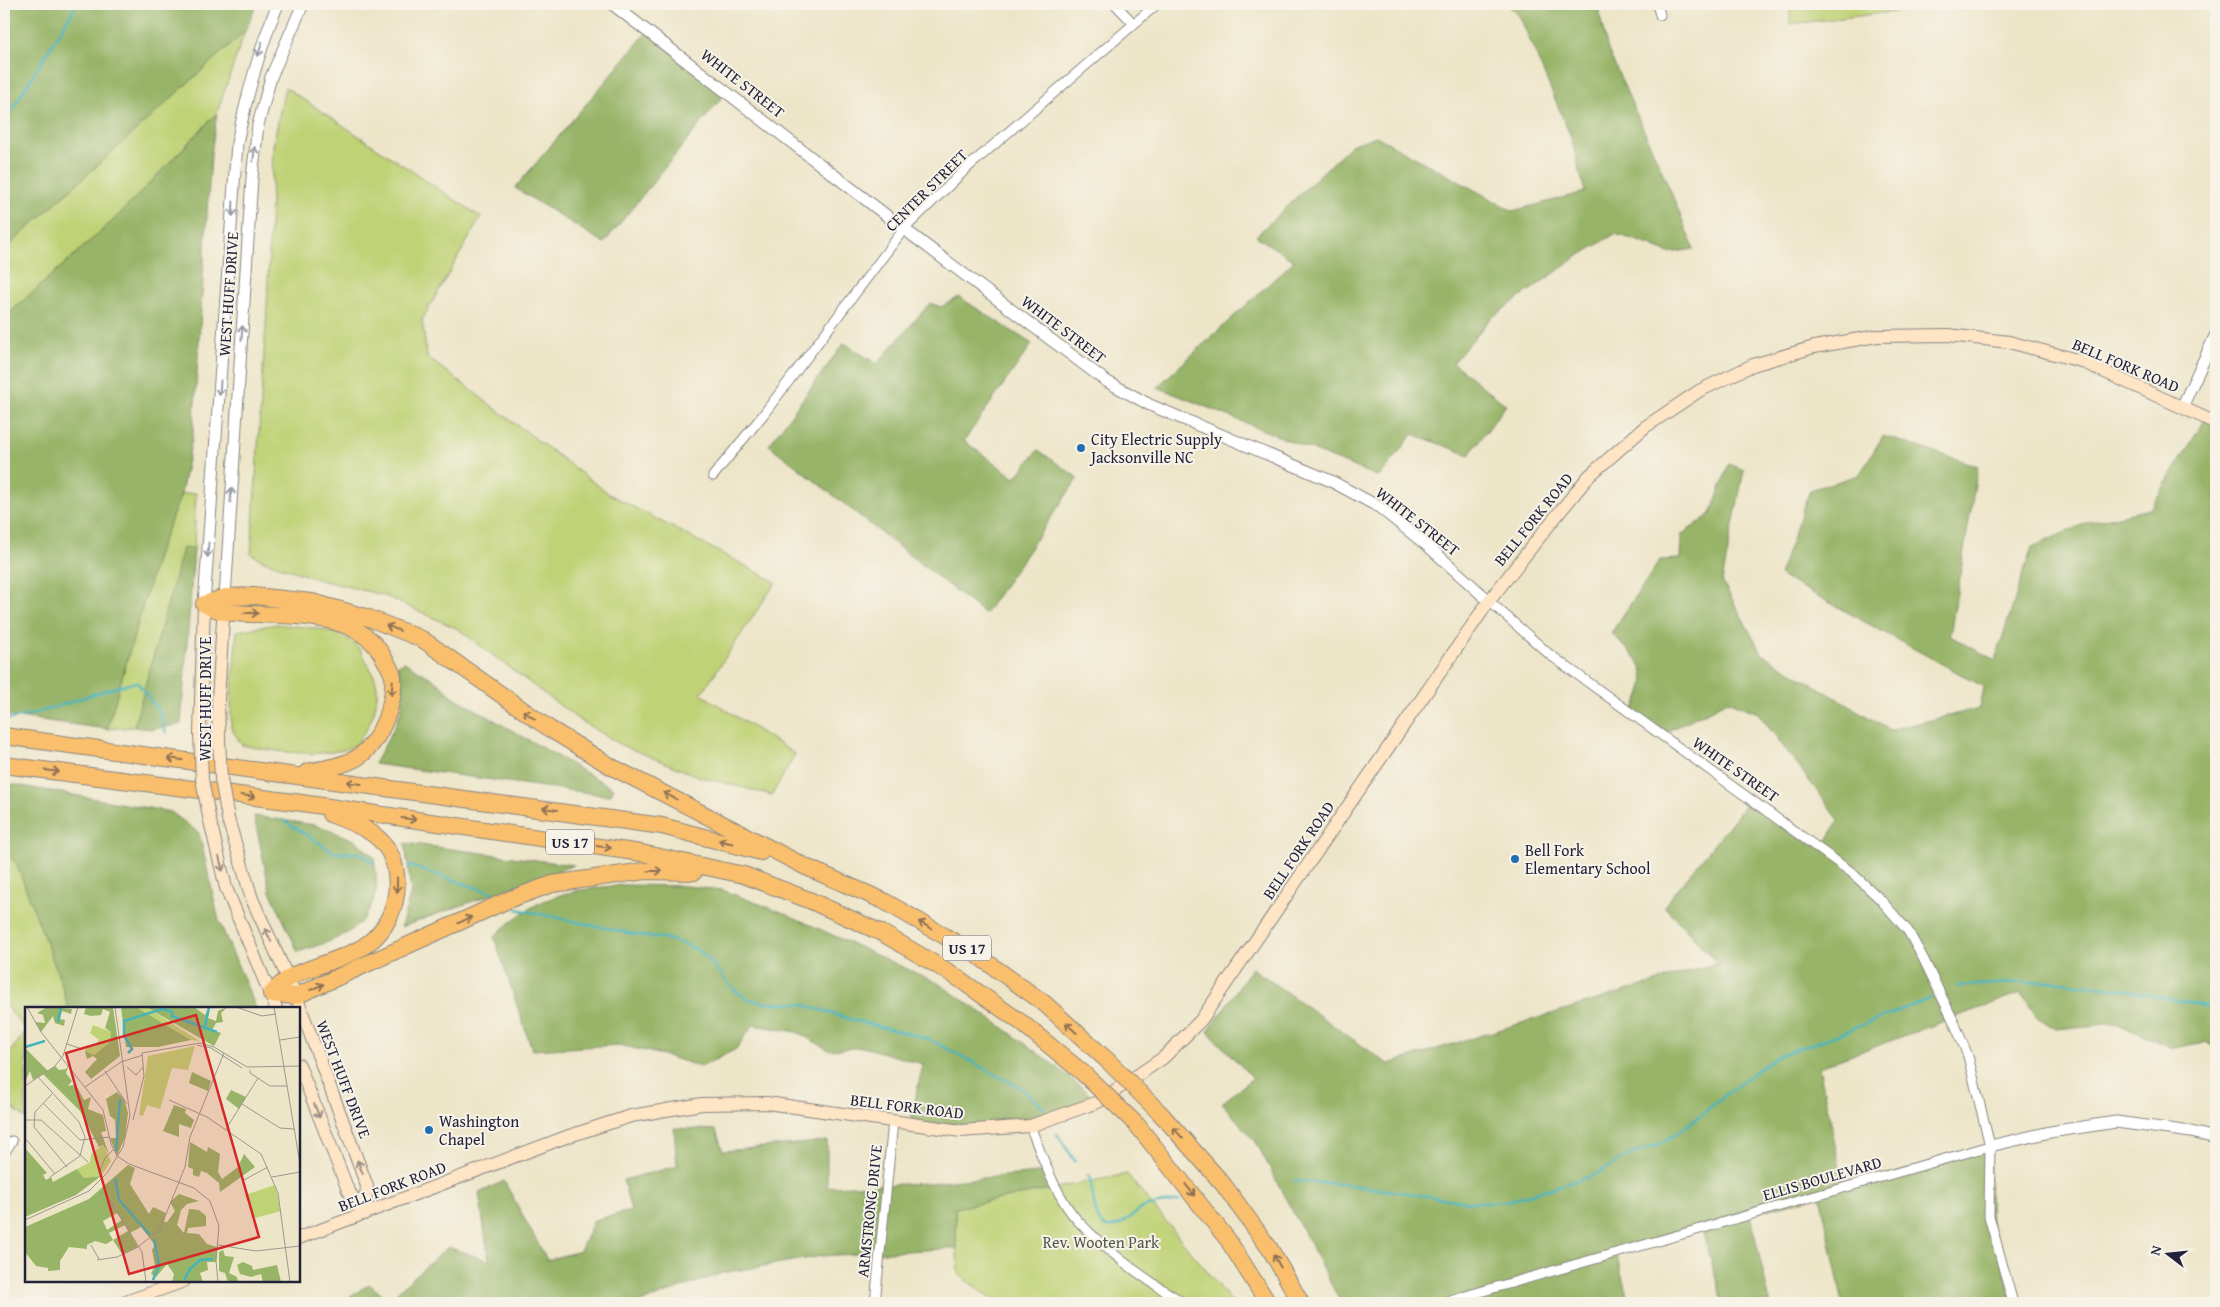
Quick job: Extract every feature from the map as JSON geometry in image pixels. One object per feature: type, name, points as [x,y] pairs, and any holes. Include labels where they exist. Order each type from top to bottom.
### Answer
[{"type":"highway","points":[[224,604],[254,596],[312,602],[369,618],[422,639],[550,729],[612,766],[806,867]]},
{"type":"highway","points":[[204,604],[224,604],[297,614],[336,622],[362,633],[380,650],[393,676],[390,708],[378,737],[360,758],[333,767],[294,775]]},
{"type":"highway","name":"US 17","points":[[4,736],[662,826],[738,844],[806,867],[884,901],[974,952],[1044,1003],[1108,1061],[1161,1114],[1223,1184],[1270,1248],[1301,1303]]},
{"type":"highway","name":"US 17","points":[[4,765],[302,803],[641,853],[744,875],[809,900],[882,933],[968,985],[1022,1023],[1083,1073],[1137,1125],[1228,1240],[1268,1303]]},
{"type":"highway","points":[[273,1001],[288,978],[361,948],[380,934],[396,901],[398,885],[396,869],[390,854],[381,841],[366,827],[302,803]]},
{"type":"highway","points":[[273,1001],[296,996],[508,900],[552,884],[645,871],[744,875]]},
{"type":"main road","name":"BELL FORK ROAD","points":[[300,1238],[566,1138],[631,1116],[702,1104],[767,1103],[961,1131],[1030,1126],[1098,1102],[1163,1058],[1201,1020],[1489,600],[1589,476],[1645,427],[1699,391],[1753,365],[1814,347],[1877,336],[1949,335],[2010,342],[2081,361],[2216,423]]},
{"type":"main road","name":"WEST HUFF DRIVE","points":[[204,604],[200,733],[202,779],[226,888],[273,1001]]},
{"type":"main road","name":"WEST HUFF DRIVE","points":[[224,604],[218,700],[221,779],[228,819],[252,899],[296,996],[367,1186],[364,1214]]},
{"type":"main road","points":[[300,1068],[348,1190],[364,1214]]},
{"type":"main road","points":[[123,1303],[181,1282]]},
{"type":"street","name":"WEST HUFF DRIVE","points":[[204,604],[237,143],[250,84],[264,37],[278,4]]},
{"type":"street","name":"WEST HUFF DRIVE","points":[[224,604],[252,178],[258,125],[270,78],[304,4]]},
{"type":"street","name":"WHITE STREET","points":[[612,4],[904,229],[1106,381],[1150,405],[1332,481],[1379,507],[1429,547],[1549,654],[1851,872],[1880,899],[1908,931],[1954,1022],[1968,1056],[1990,1146],[1989,1216],[2012,1303]]},
{"type":"street","points":[[1115,4],[1134,24]]},
{"type":"street","name":"CENTER STREET","points":[[713,476],[763,415],[904,229],[968,167],[1157,4]]},
{"type":"street","points":[[1657,4],[1660,16]]},
{"type":"street","points":[[2182,407],[2216,334]]},
{"type":"street","name":"ARMSTRONG DRIVE","points":[[875,1303],[893,1122]]},
{"type":"street","name":"ELLIS BOULEVARD","points":[[1441,1303],[1990,1146],[2050,1132],[2116,1122],[2191,1132],[2216,1138]]},
{"type":"street","points":[[1030,1126],[1052,1180],[1077,1220],[1138,1275],[1184,1303]]},
{"type":"street","points":[[4,1153],[12,1141]]},
{"type":"green space","points":[[4,4],[257,4],[245,31],[4,250]]},
{"type":"green space","points":[[1507,4],[1597,4],[1608,50],[1666,180],[1694,249],[1669,253],[1615,234],[1577,257],[1491,318],[1453,363],[1506,405],[1469,455],[1413,434],[1379,477],[1157,387],[1294,261],[1256,236],[1351,145],[1376,136],[1513,211],[1585,192],[1571,137],[1520,17]]},
{"type":"green space","points":[[1790,4],[1959,4],[1790,24]]},
{"type":"green space","points":[[245,31],[217,113],[119,215],[4,318],[4,250]]},
{"type":"green space","points":[[648,31],[727,91],[604,243],[515,188]]},
{"type":"green space","points":[[285,87],[481,217],[422,320],[427,357],[609,494],[776,582],[701,694],[795,754],[772,795],[700,777],[621,745],[578,719],[458,629],[383,595],[320,580],[264,561],[251,554],[267,307],[273,146]]},
{"type":"green space","points":[[217,113],[211,154],[193,434],[181,494],[158,553],[107,729],[4,715],[4,318],[119,215]]},
{"type":"green space","points":[[959,297],[1032,344],[964,441],[1015,478],[1038,450],[1078,478],[985,614],[769,445],[844,343],[877,364],[930,303],[941,307]]},
{"type":"green space","points":[[2206,418],[2216,423],[2216,1049],[2206,1042],[2172,1048],[2116,1023],[2056,1029],[2037,1017],[2021,993],[1819,1067],[1844,1188],[1990,1146],[1989,1216],[2013,1303],[1843,1303],[1820,1195],[1750,1215],[1770,1303],[1723,1303],[1702,1229],[1616,1253],[1629,1303],[1341,1303],[1256,1142],[1222,1103],[1253,1078],[1208,1032],[1252,968],[1388,1064],[1717,963],[1664,906],[1740,812],[1748,798],[1822,849],[1839,820],[1758,713],[1728,701],[1660,735],[1631,714],[1643,687],[1644,677],[1638,661],[1611,633],[1660,560],[1680,559],[1681,535],[1711,514],[1729,464],[1744,470],[1722,581],[1762,654],[1890,730],[1980,708],[1984,687],[1779,575],[1810,490],[1859,475],[1883,436],[1978,466],[1950,636],[1995,660],[2032,547],[2086,523],[2150,509]]},
{"type":"green space","points":[[196,493],[194,549],[183,549],[134,727],[107,729],[158,553],[181,494]]},
{"type":"green space","points":[[183,548],[194,549],[181,724],[152,729],[134,727]]},
{"type":"green space","points":[[276,624],[309,627],[331,632],[351,641],[359,648],[374,676],[377,696],[370,722],[355,745],[344,750],[331,752],[300,753],[242,745],[231,728],[231,699],[237,631]]},
{"type":"green space","points":[[404,662],[433,679],[454,697],[614,789],[610,795],[604,795],[374,764],[399,716],[403,692],[402,679],[397,666]]},
{"type":"green space","points":[[4,783],[171,812],[199,833],[219,921],[256,1007],[68,1007],[61,982],[17,865],[4,852]]},
{"type":"green space","points":[[254,816],[315,825],[355,840],[374,857],[376,889],[369,911],[362,921],[344,935],[298,952],[270,891]]},
{"type":"green space","points":[[405,843],[574,865],[401,927],[411,892]]},
{"type":"green space","points":[[4,852],[17,865],[61,982],[68,1007],[25,1007],[25,1029],[4,1003]]},
{"type":"green space","points":[[623,885],[685,886],[722,890],[784,913],[938,983],[1066,1074],[1098,1102],[1030,1126],[910,1124],[923,1064],[863,1047],[829,1050],[797,1032],[753,1025],[736,1049],[701,1067],[663,1055],[619,1045],[532,1050],[494,937],[509,923],[538,904],[585,889]]},
{"type":"green space","points":[[25,1032],[25,1118],[4,1101],[4,1060]]},
{"type":"green space","points":[[674,1128],[716,1130],[723,1151],[827,1141],[827,1187],[929,1183],[1049,1172],[1055,1188],[955,1208],[957,1248],[822,1256],[722,1273],[639,1303],[341,1303],[369,1284],[388,1300],[448,1247],[489,1261],[479,1193],[504,1181],[547,1260],[580,1251],[594,1220],[631,1211],[623,1180],[677,1166]]},
{"type":"green space","name":"Rev. Wooten Park","points":[[1127,1174],[1233,1303],[993,1303],[992,1299],[958,1274],[955,1208]]},
{"type":"waterway","points":[[4,123],[77,4]]},
{"type":"waterway","points":[[4,720],[22,717],[137,682],[160,713],[166,733]]},
{"type":"waterway","points":[[283,820],[335,853],[361,853],[373,863]]},
{"type":"waterway","points":[[409,866],[493,893]]},
{"type":"waterway","points":[[517,909],[642,936],[664,938],[686,945],[698,950],[712,963],[733,989],[748,999],[768,1003],[802,1004],[849,1019],[929,1039],[1019,1087],[1044,1108]]},
{"type":"waterway","points":[[1957,986],[2052,981],[2121,989],[2209,1007],[2216,1013]]},
{"type":"waterway","points":[[1294,1181],[1343,1184],[1469,1202],[1485,1203],[1511,1200],[1592,1176],[1632,1154],[1658,1145],[1683,1129],[1758,1069],[1780,1055],[1931,998]]},
{"type":"waterway","points":[[1056,1133],[1075,1161]]},
{"type":"waterway","points":[[1088,1175],[1092,1186],[1096,1212],[1101,1223],[1106,1227],[1112,1227],[1124,1222],[1145,1207],[1179,1201]]},
{"type":"place","name":"City Electric Supply Jacksonville NC","points":[[1081,448]]},
{"type":"place","name":"Bell Fork Elementary School","points":[[1515,859]]},
{"type":"place","name":"Washington Chapel","points":[[429,1130]]}]
